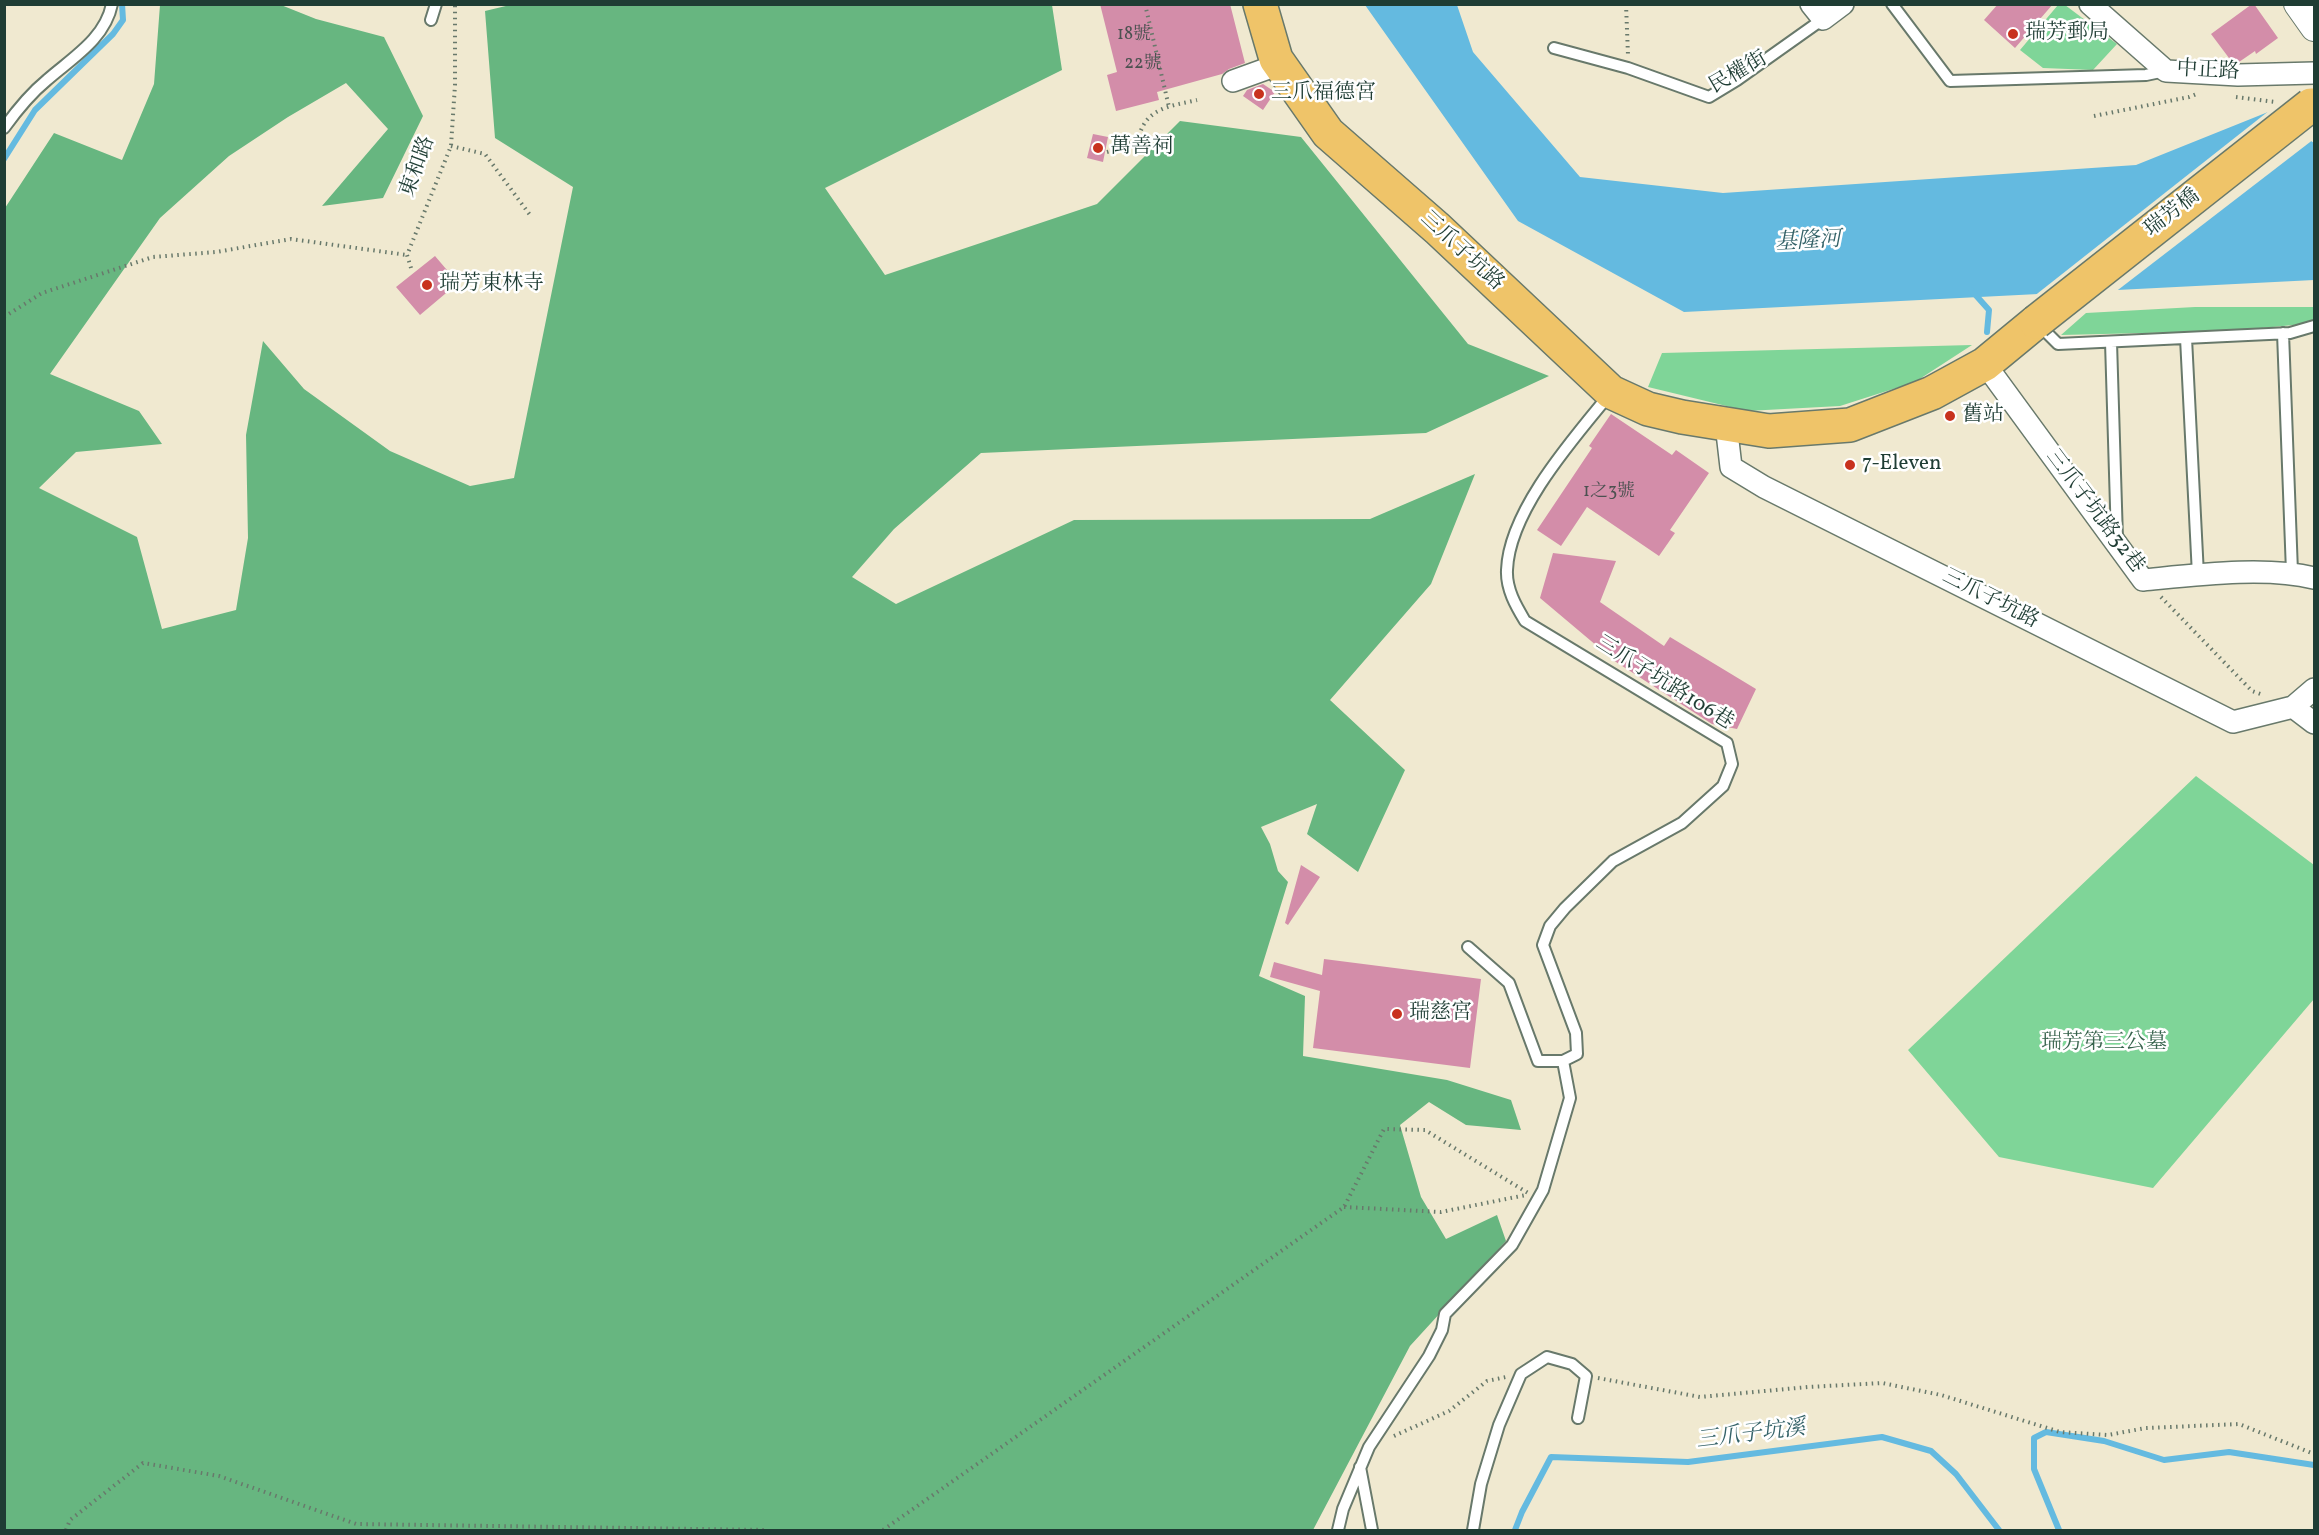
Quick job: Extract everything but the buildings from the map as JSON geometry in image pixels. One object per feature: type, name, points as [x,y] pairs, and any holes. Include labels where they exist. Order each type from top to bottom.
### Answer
[{"type":"main road","name":"三爪子坑路","points":[[1260,4],[1276,59],[1328,133],[1438,229],[1611,392],[1648,409],[1769,431],[1850,425],[1932,393],[1985,364],[2036,322]]},
{"type":"main road","name":"瑞芳橋","points":[[2036,322],[2313,93]]},
{"type":"street","name":"民權街","points":[[1817,12],[1843,4]]},
{"type":"street","name":"中正路","points":[[2090,4],[2166,71],[2238,75],[2313,93]]},
{"type":"street","points":[[2297,4],[2314,28]]},
{"type":"street","points":[[1233,81],[1280,64]]},
{"type":"street","name":"三爪子坑路32巷","points":[[1985,364],[2143,580],[2198,575],[2292,572],[2314,578]]},
{"type":"street","name":"三爪子坑路","points":[[1726,424],[1731,467],[1764,487],[2233,722],[2293,707],[2314,689]]},
{"type":"street","points":[[2293,707],[2314,723]]},
{"type":"lane","points":[[4,128],[19,106],[48,79],[76,58],[109,20],[112,4]]},
{"type":"lane","points":[[431,20],[436,4]]},
{"type":"lane","points":[[1892,4],[1950,81],[2146,75],[2166,71]]},
{"type":"lane","name":"民權街","points":[[1554,48],[1628,68],[1709,97],[1737,80],[1817,12]]},
{"type":"lane","points":[[2036,322],[2058,344],[2283,333],[2314,326]]},
{"type":"lane","points":[[2283,333],[2292,572]]},
{"type":"lane","points":[[2186,338],[2198,575]]},
{"type":"lane","points":[[2110,342],[2117,544]]},
{"type":"lane","name":"三爪子坑路106巷","points":[[1563,1061],[1577,1054],[1576,1033],[1543,945],[1550,926],[1613,861],[1682,823],[1707,801],[1723,786],[1732,764],[1727,743],[1525,621],[1512,600],[1506,571],[1515,534],[1547,472],[1611,392]]},
{"type":"lane","points":[[1338,1530],[1343,1509],[1369,1447],[1428,1356],[1442,1330],[1445,1314],[1512,1245],[1543,1190],[1570,1098],[1563,1061],[1538,1061],[1509,983],[1468,947]]},
{"type":"lane","points":[[1473,1530],[1481,1484],[1499,1425],[1521,1374],[1546,1357],[1572,1364],[1586,1376],[1578,1418]]},
{"type":"lane","points":[[1360,1467],[1372,1530]]},
{"type":"path","name":"東和路","points":[[407,255],[451,146],[455,85],[455,4]]},
{"type":"path","points":[[1145,4],[1169,107]]},
{"type":"path","points":[[1626,4],[1628,68]]},
{"type":"path","points":[[2094,116],[2188,97],[2238,75]]},
{"type":"path","points":[[2254,98],[2277,102]]},
{"type":"path","points":[[1107,152],[1118,149],[1140,135],[1142,124],[1149,116],[1169,107],[1197,100]]},
{"type":"path","points":[[451,146],[485,154],[530,215]]},
{"type":"path","points":[[4,317],[42,293],[153,257],[216,252],[291,239],[407,255],[411,268]]},
{"type":"path","points":[[2143,580],[2252,691],[2293,707]]},
{"type":"path","points":[[883,1530],[1344,1207],[1383,1129],[1425,1130],[1529,1194],[1441,1212],[1344,1207]]},
{"type":"path","points":[[1369,1447],[1449,1411],[1487,1382],[1521,1374]]},
{"type":"path","points":[[1586,1376],[1700,1397],[1882,1383],[1941,1395],[2060,1431],[2108,1435],[2146,1428],[2239,1424],[2314,1454]]},
{"type":"path","points":[[66,1530],[70,1520],[143,1463],[219,1476],[356,1524],[767,1530]]},
{"type":"green space","points":[[160,5],[281,5],[316,19],[384,37],[423,116],[383,198],[322,206],[388,129],[346,83],[288,117],[229,156],[160,218],[50,374],[139,411],[162,444],[76,452],[39,488],[137,537],[162,629],[236,610],[248,538],[246,435],[263,341],[304,389],[390,451],[470,486],[514,478],[573,187],[495,138],[485,11],[510,5],[1052,5],[1062,70],[825,188],[885,275],[1097,204],[1180,121],[1301,137],[1468,344],[1549,376],[1426,433],[981,453],[894,529],[852,577],[896,604],[1074,520],[1370,519],[1475,474],[1431,584],[1330,700],[1405,770],[1358,872],[1307,834],[1317,804],[1261,827],[1270,844],[1278,871],[1288,882],[1259,976],[1305,996],[1303,1056],[1447,1080],[1511,1100],[1521,1130],[1466,1125],[1429,1102],[1400,1125],[1421,1197],[1446,1239],[1497,1215],[1506,1241],[1410,1346],[1313,1530],[5,1530],[5,208],[54,133],[122,160],[154,84]]},
{"type":"green space","points":[[2058,5],[2065,5],[2117,44],[2093,70],[2043,68],[2020,50]]},
{"type":"green space","points":[[2195,307],[2314,307],[2314,323],[2231,331],[2061,335],[2086,313]]},
{"type":"green space","points":[[1972,345],[1915,382],[1840,406],[1747,411],[1648,387],[1662,353]]},
{"type":"green space","name":"瑞芳第三公墓","points":[[2196,776],[2314,865],[2314,999],[2153,1188],[1999,1157],[1908,1050]]},
{"type":"water","name":"基隆河","points":[[1365,5],[1457,5],[1473,52],[1580,177],[1723,193],[2136,165],[2268,112],[2314,143],[2314,280],[1684,312],[1518,221]]},
{"type":"pier","points":[[2270,110],[2314,139],[2114,293],[2033,297]]},
{"type":"waterway","points":[[4,159],[35,110],[113,34],[123,20],[122,4]]},
{"type":"waterway","name":"三爪子坑溪","points":[[1972,291],[1989,310],[1987,332]]},
{"type":"waterway","name":"三爪子坑溪","points":[[2059,1530],[2034,1469],[2034,1438],[2046,1432],[2104,1441],[2164,1460],[2229,1452],[2314,1465]]},
{"type":"waterway","name":"三爪子坑溪","points":[[1515,1530],[1551,1457],[1688,1462],[1882,1437],[1931,1451],[1956,1474],[1999,1530]]},
{"type":"place","name":"瑞芳郵局","points":[[2013,34]]},
{"type":"place","name":"三爪福德宮","points":[[1259,94]]},
{"type":"place","name":"萬善祠","points":[[1098,148]]},
{"type":"place","name":"瑞芳東林寺","points":[[427,285]]},
{"type":"place","name":"舊站","points":[[1950,416]]},
{"type":"place","name":"7-Eleven","points":[[1850,465]]},
{"type":"place","name":"瑞慈宮","points":[[1397,1014]]}]
